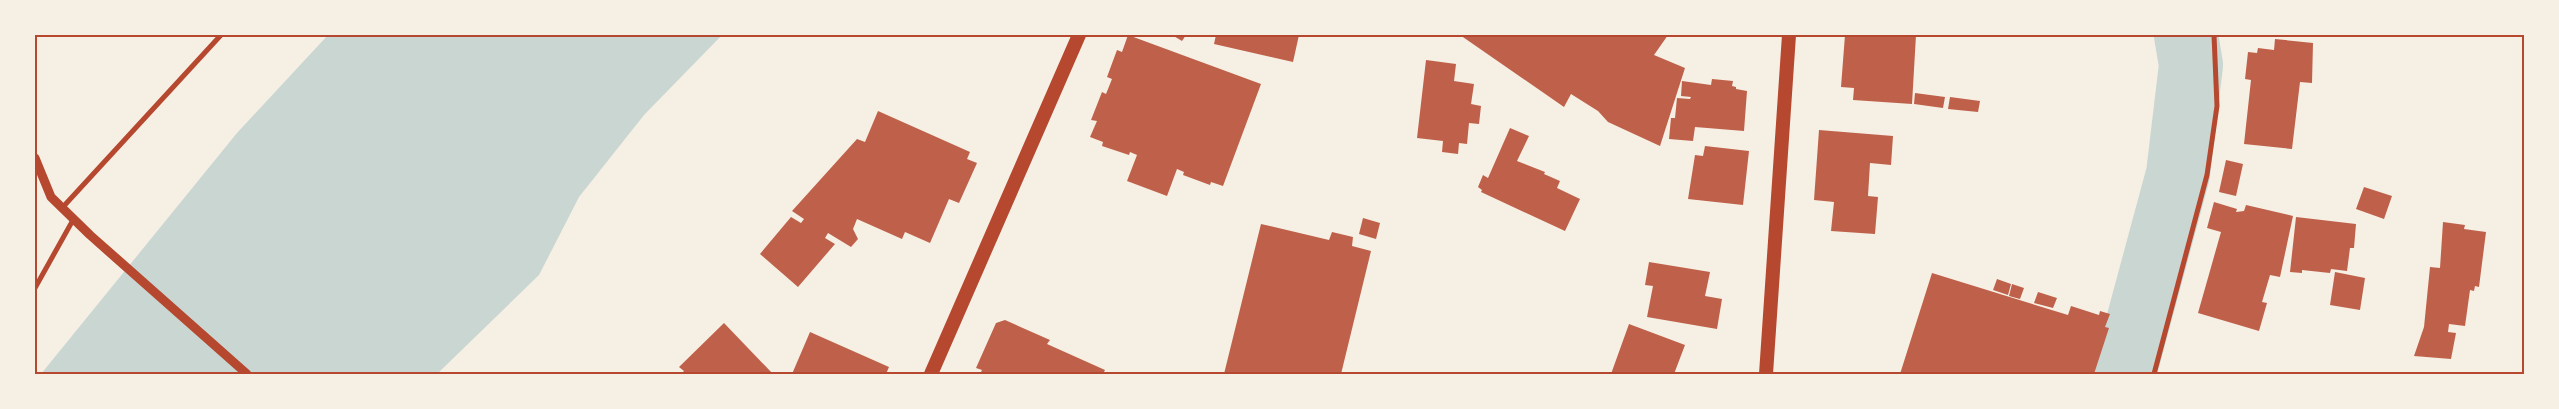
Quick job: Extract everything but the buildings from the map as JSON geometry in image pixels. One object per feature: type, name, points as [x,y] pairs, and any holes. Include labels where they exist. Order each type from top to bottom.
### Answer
[{"type":"highway","points":[[931,374],[1079,35]]},
{"type":"highway","points":[[1766,374],[1789,35]]},
{"type":"street","points":[[62,208],[221,35]]},
{"type":"street","points":[[2154,374],[2207,175],[2217,106],[2214,35]]},
{"type":"street","points":[[35,158],[51,197],[73,220],[247,374]]},
{"type":"street","points":[[35,288],[73,220]]},
{"type":"shaded area","points":[[328,35],[722,35],[644,115],[579,197],[539,275],[437,374],[41,374],[237,133]]},
{"type":"waterway","points":[[2124,374],[2178,174],[2191,65],[2186,35]]}]
